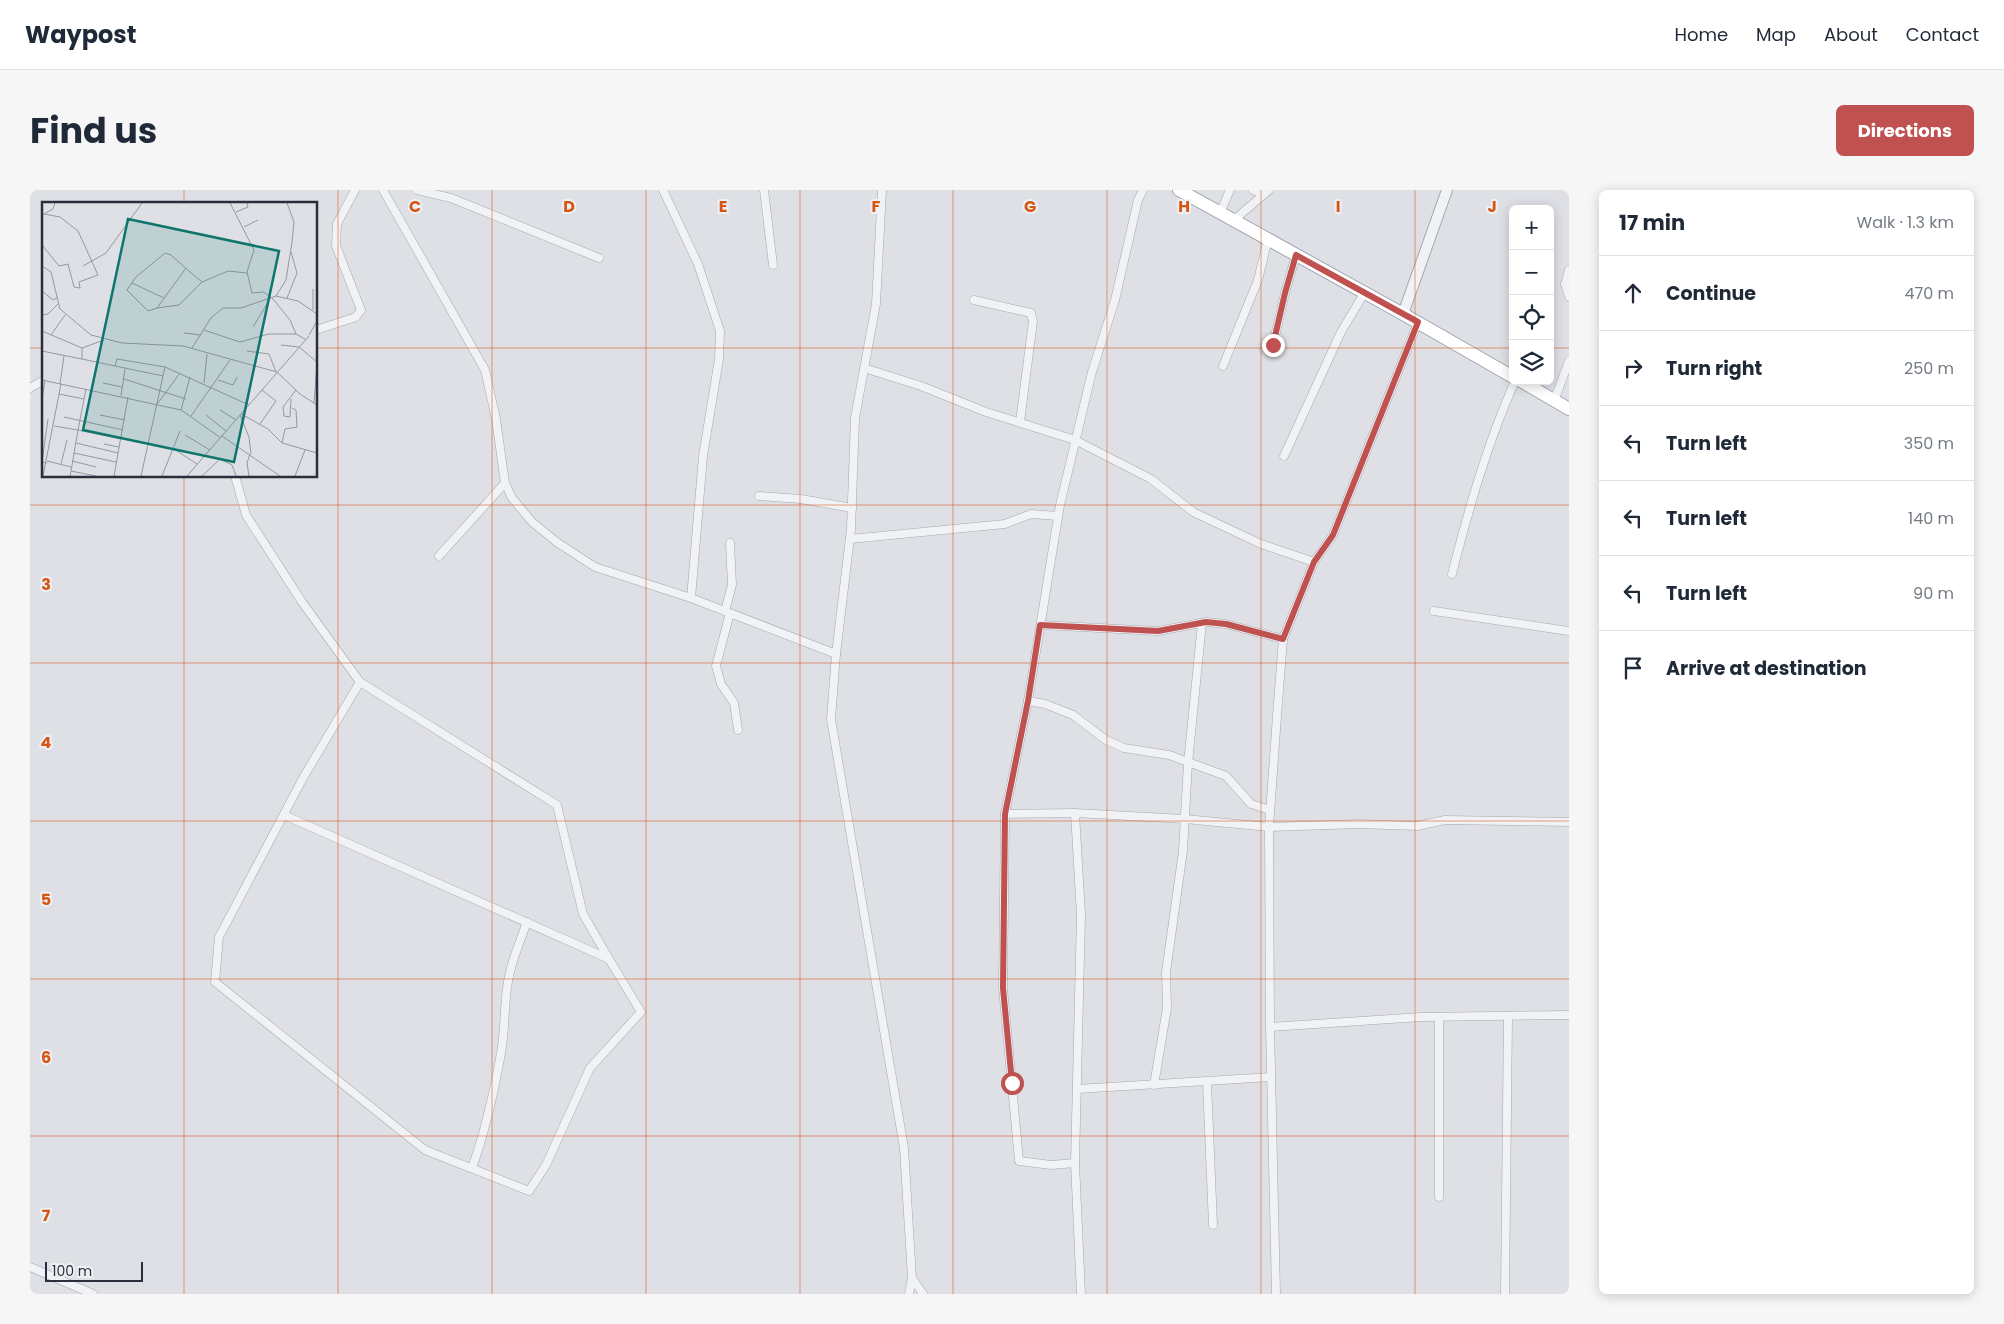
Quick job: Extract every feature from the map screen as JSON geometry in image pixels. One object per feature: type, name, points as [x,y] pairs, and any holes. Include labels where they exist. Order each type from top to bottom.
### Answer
[{"type":"main road","points":[[1179,190],[1365,292],[1509,375]]},
{"type":"main road","points":[[1528,385],[1569,409]]},
{"type":"street","points":[[318,329],[356,317],[361,310],[336,246],[337,224],[355,190]]},
{"type":"street","points":[[384,190],[485,370],[496,419],[505,483],[512,498],[532,522],[558,543],[595,567],[691,598],[836,654]]},
{"type":"street","points":[[417,190],[451,198],[598,258]]},
{"type":"street","points":[[663,190],[698,264],[720,331],[719,360],[703,456],[691,598]]},
{"type":"street","points":[[764,190],[773,265]]},
{"type":"street","points":[[882,190],[876,304],[855,418],[850,539],[836,654],[831,719],[904,1148],[912,1278],[909,1294]]},
{"type":"street","points":[[1075,1162],[1051,1165],[1019,1161],[1003,988],[1005,814],[1028,701],[1058,516],[1092,372],[1115,300],[1138,200],[1143,190]]},
{"type":"street","points":[[1220,213],[1230,190]]},
{"type":"street","points":[[1253,190],[1266,192]]},
{"type":"street","points":[[1404,314],[1447,190]]},
{"type":"street","points":[[1234,220],[1266,192]]},
{"type":"street","points":[[1223,366],[1258,280],[1268,239]]},
{"type":"street","points":[[1273,345],[1296,255]]},
{"type":"street","points":[[1569,270],[1565,284],[1569,297]]},
{"type":"street","points":[[1284,456],[1341,332],[1365,292]]},
{"type":"street","points":[[974,300],[1031,313],[1032,321],[1020,422]]},
{"type":"street","points":[[1276,1294],[1270,1027],[1269,827],[1283,639],[1314,562],[1333,535],[1418,322]]},
{"type":"street","points":[[1554,401],[1569,361]]},
{"type":"street","points":[[864,368],[1075,440],[1151,479],[1193,512],[1261,544],[1314,562]]},
{"type":"street","points":[[30,388],[42,381]]},
{"type":"street","points":[[1452,574],[1474,490],[1499,417],[1513,385]]},
{"type":"street","points":[[236,478],[246,515],[302,602],[360,682],[557,805],[583,914],[641,1012],[590,1068],[546,1165],[529,1191],[425,1150],[215,982],[219,936],[303,778],[360,682]]},
{"type":"street","points":[[438,556],[505,483]]},
{"type":"street","points":[[759,496],[801,499],[852,508]]},
{"type":"street","points":[[850,539],[1005,524],[1031,514],[1058,516]]},
{"type":"street","points":[[730,543],[732,585],[716,666],[721,684],[734,703],[738,730]]},
{"type":"street","points":[[1434,611],[1568,628]]},
{"type":"street","points":[[1040,625],[1158,631],[1202,623],[1226,624],[1283,639]]},
{"type":"street","points":[[1154,1085],[1167,1008],[1166,964],[1183,851],[1188,763],[1202,623]]},
{"type":"street","points":[[1028,701],[1045,704],[1073,715],[1106,740],[1124,748],[1169,755],[1226,776],[1250,804],[1270,810]]},
{"type":"street","points":[[1005,814],[1075,813],[1185,818],[1269,827],[1358,824],[1417,826],[1445,820],[1569,822]]},
{"type":"street","points":[[1075,813],[1081,915],[1075,1162],[1080,1294]]},
{"type":"street","points":[[284,815],[609,959]]},
{"type":"street","points":[[472,1168],[501,1053],[506,1022],[507,989],[514,959],[527,922]]},
{"type":"street","points":[[1270,1027],[1439,1017],[1569,1015]]},
{"type":"street","points":[[1505,1294],[1508,1016]]},
{"type":"street","points":[[1439,1017],[1439,1197]]},
{"type":"street","points":[[1077,1089],[1207,1082],[1271,1076]]},
{"type":"street","points":[[1207,1082],[1213,1225]]},
{"type":"street","points":[[30,1267],[94,1294]]},
{"type":"street","points":[[912,1278],[923,1294]]},
{"type":"route","points":[[1012,1083],[1003,988],[1005,814],[1028,701],[1040,625],[1158,631],[1206,622],[1249,629],[1283,639],[1314,562],[1333,535],[1366,457],[1418,322],[1296,255],[1273,345]]}]
